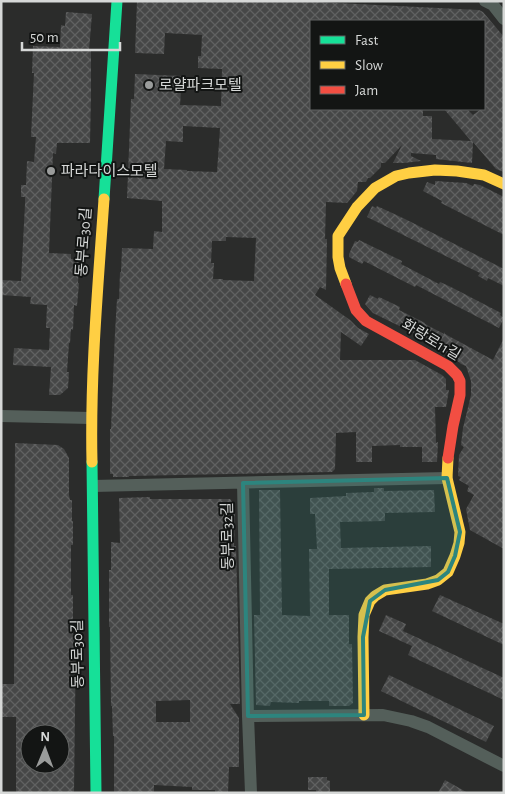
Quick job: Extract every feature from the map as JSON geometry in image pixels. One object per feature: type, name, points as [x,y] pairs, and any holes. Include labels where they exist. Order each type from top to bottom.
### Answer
[{"type":"street","name":"동부로30길","points":[[96,793],[91,418],[97,296],[117,1]]},
{"type":"street","points":[[485,1],[492,5],[504,19]]},
{"type":"street","name":"화랑로11길","points":[[364,715],[364,615],[370,601],[374,596],[385,590],[427,584],[438,580],[448,572],[455,556],[460,532],[447,478],[448,452],[460,395],[460,381],[448,366],[366,321],[356,310],[340,268],[338,236],[357,206],[375,188],[396,176],[435,170],[457,171],[484,175],[504,184]]},
{"type":"street","points":[[1,416],[91,418]]},
{"type":"street","name":"동부로32길","points":[[251,793],[243,483],[447,478]]},
{"type":"street","points":[[93,486],[243,483]]},
{"type":"street","points":[[248,716],[383,715],[428,727],[504,766]]},
{"type":"highlighted area","points":[[447,478],[460,532],[455,556],[448,572],[438,580],[385,590],[370,601],[363,637],[364,715],[248,716],[243,483]]},
{"type":"building","points":[[137,1],[206,3],[206,1],[297,1],[479,10],[483,12],[504,37],[504,172],[496,169],[473,142],[472,163],[436,159],[436,155],[411,153],[411,156],[421,161],[393,163],[402,145],[385,163],[381,163],[381,167],[366,182],[358,182],[357,191],[347,203],[326,202],[326,290],[320,287],[315,295],[358,328],[369,334],[361,346],[341,332],[340,360],[415,360],[446,379],[446,390],[449,390],[446,407],[435,407],[436,443],[438,442],[437,462],[422,462],[422,447],[400,447],[400,445],[372,446],[372,462],[356,462],[356,432],[336,433],[335,469],[332,472],[129,477],[113,477],[113,474],[110,474],[110,429],[115,332],[122,248],[153,249],[154,231],[162,232],[162,201],[127,198],[131,99],[134,99],[135,74],[182,76],[180,105],[221,106],[222,69],[198,68],[198,56],[201,56],[202,35],[165,33],[164,54],[135,53]],"holes":[[[183,126],[220,128],[217,172],[164,169],[166,141],[183,142]],[[226,237],[256,238],[254,281],[213,279],[214,263],[211,263],[212,241],[226,241]]]},
{"type":"building","points":[[66,12],[92,14],[89,51],[91,51],[90,143],[57,143],[56,154],[53,153],[49,253],[71,254],[71,259],[79,259],[79,283],[77,306],[74,305],[73,330],[71,329],[69,343],[68,388],[60,395],[49,395],[51,367],[13,365],[14,348],[49,350],[50,328],[46,328],[47,305],[30,304],[31,297],[1,295],[1,280],[21,281],[25,197],[21,197],[21,185],[26,185],[27,161],[34,162],[36,137],[31,137],[34,73],[32,73],[33,46],[60,47],[61,25],[65,26]]},
{"type":"building","points":[[435,181],[466,183],[473,186],[474,184],[480,185],[504,197],[504,235],[441,203],[442,201],[423,191],[427,182],[435,185]]},
{"type":"building","points":[[372,206],[376,208],[377,206],[405,219],[504,269],[504,286],[488,278],[487,281],[478,276],[480,273],[367,217]]},
{"type":"building","points":[[359,240],[402,261],[401,264],[439,284],[440,282],[451,287],[501,313],[500,315],[504,318],[499,328],[416,285],[415,287],[364,261],[362,264],[349,257],[355,241],[358,242]]},
{"type":"building","points":[[370,295],[400,307],[399,310],[444,334],[445,332],[445,334],[493,360],[504,338],[504,549],[470,530],[466,509],[474,495],[467,491],[469,486],[459,480],[461,477],[458,476],[459,455],[464,447],[461,445],[463,428],[471,395],[471,381],[466,366],[436,348],[438,345],[373,313],[365,304]]},
{"type":"building","points":[[15,443],[58,445],[64,449],[69,458],[69,495],[70,500],[72,500],[73,521],[71,595],[73,595],[73,634],[76,634],[74,793],[16,793],[16,717],[1,717],[1,684],[14,684]]},
{"type":"building","points":[[374,488],[384,488],[384,491],[434,490],[435,512],[385,513],[385,521],[340,522],[341,548],[431,546],[431,567],[329,569],[329,615],[349,615],[349,644],[352,644],[353,703],[349,706],[329,706],[329,701],[299,701],[299,703],[271,702],[270,706],[256,705],[254,615],[260,615],[259,490],[280,490],[282,615],[310,616],[309,549],[317,549],[315,514],[310,514],[310,498],[346,496],[346,493],[374,492]]},
{"type":"building","points":[[119,498],[230,499],[235,506],[234,546],[236,546],[240,704],[230,704],[239,718],[239,767],[229,767],[228,793],[215,793],[215,790],[192,790],[192,787],[154,785],[154,793],[114,793],[109,570],[111,570],[111,542],[120,543]],"holes":[[[190,700],[190,722],[156,722],[156,701]]]},
{"type":"building","points":[[440,595],[504,624],[504,645],[432,611]]},
{"type":"building","points":[[386,615],[406,624],[403,631],[504,678],[504,700],[408,655],[412,646],[379,631]]},
{"type":"building","points":[[389,675],[494,726],[486,742],[381,691]]},
{"type":"building","points":[[308,777],[327,777],[327,780],[330,781],[330,793],[316,793],[316,790],[308,790]]},
{"type":"building","points":[[445,780],[468,793],[438,793]]},
{"type":"traffic: fast","points":[[104,199],[117,1]]},
{"type":"traffic: fast","points":[[92,462],[96,793]]},
{"type":"traffic: slow","points":[[346,284],[338,257],[338,236],[357,207],[375,188],[396,176],[435,170],[484,175],[504,184]]},
{"type":"traffic: slow","points":[[92,462],[93,363],[104,199]]},
{"type":"traffic: slow","points":[[364,715],[364,615],[370,601],[385,590],[427,584],[438,580],[448,572],[455,556],[460,532],[447,478],[448,458]]},
{"type":"traffic: jam","points":[[346,284],[356,310],[366,321],[448,366],[457,375],[460,381],[460,395],[448,458]]},
{"type":"place","name":"로얄파크모텔","points":[[149,85]]},
{"type":"place","name":"파라다이스모텔","points":[[51,171]]}]
